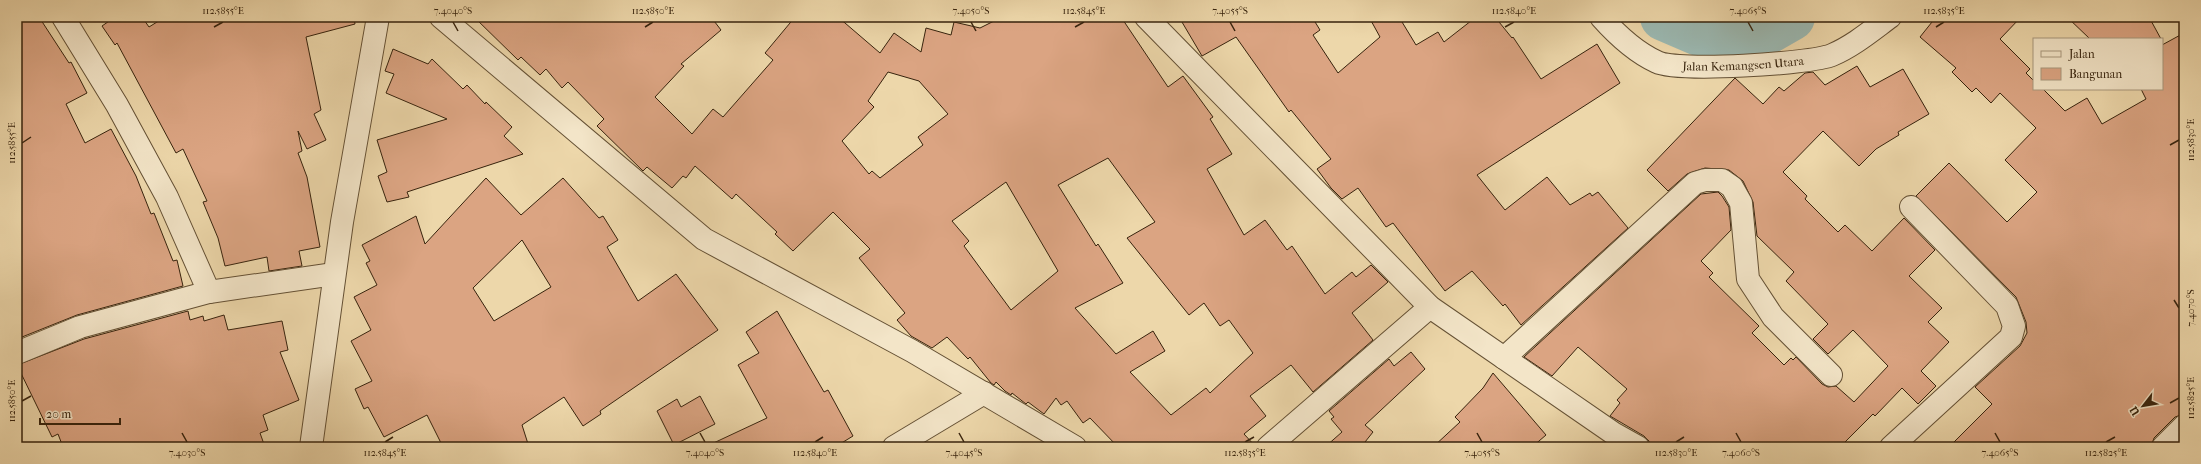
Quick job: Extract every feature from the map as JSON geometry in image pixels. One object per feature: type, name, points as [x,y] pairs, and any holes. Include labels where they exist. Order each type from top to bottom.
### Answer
[{"type":"street","points":[[63,17],[117,105],[167,197],[209,292]]},
{"type":"street","points":[[311,447],[334,274],[378,17]]},
{"type":"street","points":[[441,17],[704,239],[912,351],[1075,447]]},
{"type":"street","points":[[1146,17],[1430,307],[1613,433],[1638,447]]},
{"type":"street","name":"Jalan Kemangsen Utara","points":[[1601,17],[1631,46],[1658,63],[1708,68],[1806,60],[1830,56],[1850,46],[1890,17]]},
{"type":"street","points":[[1504,358],[1695,183],[1705,180],[1722,180],[1732,187],[1741,203],[1748,279],[1773,316],[1831,375]]},
{"type":"street","points":[[1891,447],[2011,338],[2014,326],[2007,306],[1911,207]]},
{"type":"street","points":[[17,353],[80,327],[209,292],[334,274]]},
{"type":"street","points":[[1268,447],[1430,307]]},
{"type":"street","points":[[894,447],[984,393]]},
{"type":"street","points":[[2163,447],[2184,426]]},
{"type":"building","points":[[17,17],[39,17],[69,63],[71,62],[87,93],[66,104],[85,143],[111,129],[136,176],[151,214],[154,213],[173,261],[177,260],[183,286],[77,315],[17,339]]},
{"type":"building","points":[[115,17],[142,17],[149,27],[165,17],[354,17],[355,24],[306,37],[321,110],[314,114],[326,140],[307,149],[298,131],[302,151],[298,153],[307,177],[320,247],[299,251],[302,266],[269,271],[267,257],[225,266],[218,238],[203,202],[207,201],[183,149],[176,153],[117,43],[115,45],[102,26]]},
{"type":"building","points":[[474,17],[711,17],[721,30],[681,64],[684,66],[655,97],[692,134],[713,109],[723,117],[773,60],[765,53],[795,17],[838,17],[880,53],[894,33],[921,52],[926,28],[951,35],[954,22],[980,28],[1002,17],[1121,17],[1168,87],[1183,76],[1213,117],[1210,119],[1232,154],[1207,169],[1244,235],[1265,220],[1287,250],[1292,246],[1325,294],[1352,272],[1356,277],[1371,265],[1388,282],[1352,313],[1373,340],[1313,392],[1291,365],[1250,396],[1266,416],[1244,434],[1256,447],[1118,447],[1090,418],[1083,423],[1067,401],[1061,405],[1056,398],[1044,414],[1028,402],[1026,404],[1012,393],[1011,395],[1005,391],[996,382],[994,385],[991,383],[970,357],[968,359],[947,337],[932,348],[911,336],[897,320],[905,313],[859,258],[870,249],[833,212],[793,251],[775,234],[777,232],[736,194],[732,199],[695,166],[686,178],[683,176],[672,188],[647,167],[643,171],[597,126],[604,119],[568,82],[562,88],[546,69],[540,75],[521,57],[518,60]],"holes":[[[888,72],[919,81],[948,114],[918,137],[923,145],[880,178],[872,171],[869,174],[842,141],[874,107],[868,101]],[[1108,158],[1155,222],[1127,238],[1189,315],[1204,303],[1220,326],[1229,320],[1253,353],[1210,393],[1206,388],[1171,415],[1130,372],[1165,351],[1153,331],[1116,354],[1075,308],[1123,283],[1098,244],[1096,246],[1058,185]],[[1006,182],[1058,271],[1011,310],[964,246],[969,241],[952,221]]]},
{"type":"building","points":[[1179,17],[1312,17],[1320,30],[1313,35],[1338,73],[1380,37],[1369,17],[1399,17],[1416,45],[1438,32],[1444,42],[1476,17],[1495,17],[1512,38],[1513,37],[1541,79],[1597,44],[1620,83],[1477,175],[1505,210],[1547,177],[1570,205],[1590,193],[1592,196],[1598,192],[1628,228],[1521,325],[1505,304],[1503,306],[1472,271],[1445,291],[1393,223],[1386,227],[1358,188],[1342,199],[1331,188],[1317,169],[1331,159],[1291,110],[1289,112],[1236,37],[1202,56]]},
{"type":"building","points":[[1936,17],[2021,17],[2000,39],[2030,69],[2026,73],[2033,80],[2033,90],[2044,90],[2065,111],[2087,98],[2102,124],[2146,99],[2142,90],[2163,90],[2163,44],[2184,33],[2184,414],[2175,417],[2154,438],[2151,447],[1949,447],[1992,404],[1975,387],[2020,346],[2027,333],[2026,322],[2016,297],[1916,196],[1949,163],[2007,222],[2037,192],[2005,160],[2036,128],[2000,93],[1991,103],[1976,88],[1972,92],[1952,72],[1956,68],[1920,37]]},
{"type":"building","points":[[2067,17],[2149,17],[2160,38],[2089,38]]},
{"type":"building","points":[[393,49],[428,64],[432,59],[463,89],[467,85],[485,104],[486,102],[512,127],[504,136],[523,154],[407,192],[409,197],[387,202],[378,176],[387,172],[377,140],[447,119],[386,93],[394,74],[385,71]]},
{"type":"building","points":[[1857,66],[1870,87],[1903,69],[1929,114],[1898,132],[1899,135],[1876,149],[1859,166],[1823,131],[1783,172],[1807,196],[1805,199],[1838,232],[1845,225],[1872,251],[1904,218],[1935,250],[1909,276],[1942,308],[1928,322],[1949,342],[1921,371],[1936,386],[1918,404],[1902,388],[1875,416],[1873,414],[1840,447],[1650,447],[1649,441],[1644,436],[1610,416],[1620,403],[1617,400],[1627,389],[1578,347],[1552,376],[1524,357],[1701,194],[1718,192],[1729,207],[1731,230],[1701,261],[1713,273],[1709,277],[1759,326],[1752,333],[1784,365],[1791,358],[1793,360],[1796,357],[1822,384],[1828,387],[1836,386],[1854,402],[1888,366],[1853,330],[1828,354],[1813,339],[1828,324],[1786,281],[1794,272],[1757,236],[1753,202],[1743,181],[1729,170],[1705,168],[1687,174],[1668,191],[1647,170],[1735,78],[1763,104],[1779,87],[1784,91],[1805,73],[1813,72],[1825,85]]},
{"type":"building","points":[[486,178],[521,215],[563,178],[599,218],[603,216],[618,240],[607,247],[638,301],[676,274],[718,330],[600,411],[601,414],[583,426],[564,397],[522,425],[529,447],[443,447],[427,415],[384,437],[368,407],[364,409],[355,389],[372,381],[351,341],[371,330],[354,297],[377,285],[366,263],[370,261],[362,245],[416,216],[425,244]],"holes":[[[522,240],[551,287],[494,321],[473,288]]]},
{"type":"building","points":[[188,311],[190,320],[203,316],[204,321],[224,315],[228,330],[282,321],[288,350],[280,352],[299,400],[263,415],[268,430],[260,433],[265,447],[63,447],[58,434],[52,437],[17,365],[84,339]]},
{"type":"building","points":[[777,311],[824,392],[828,390],[853,436],[835,447],[705,447],[767,418],[738,365],[759,353],[746,332]]},
{"type":"building","points":[[1411,352],[1425,369],[1365,425],[1373,432],[1361,447],[1325,447],[1342,432],[1331,419],[1334,417],[1329,411],[1389,359],[1394,366]]},
{"type":"building","points":[[1493,373],[1546,435],[1532,447],[1433,447],[1460,422],[1455,417],[1483,388]]},
{"type":"building","points":[[700,396],[715,424],[674,445],[657,411],[677,399],[681,407]]},
{"type":"waterway","points":[[1664,17],[1699,32],[1754,38],[1791,17]]}]
